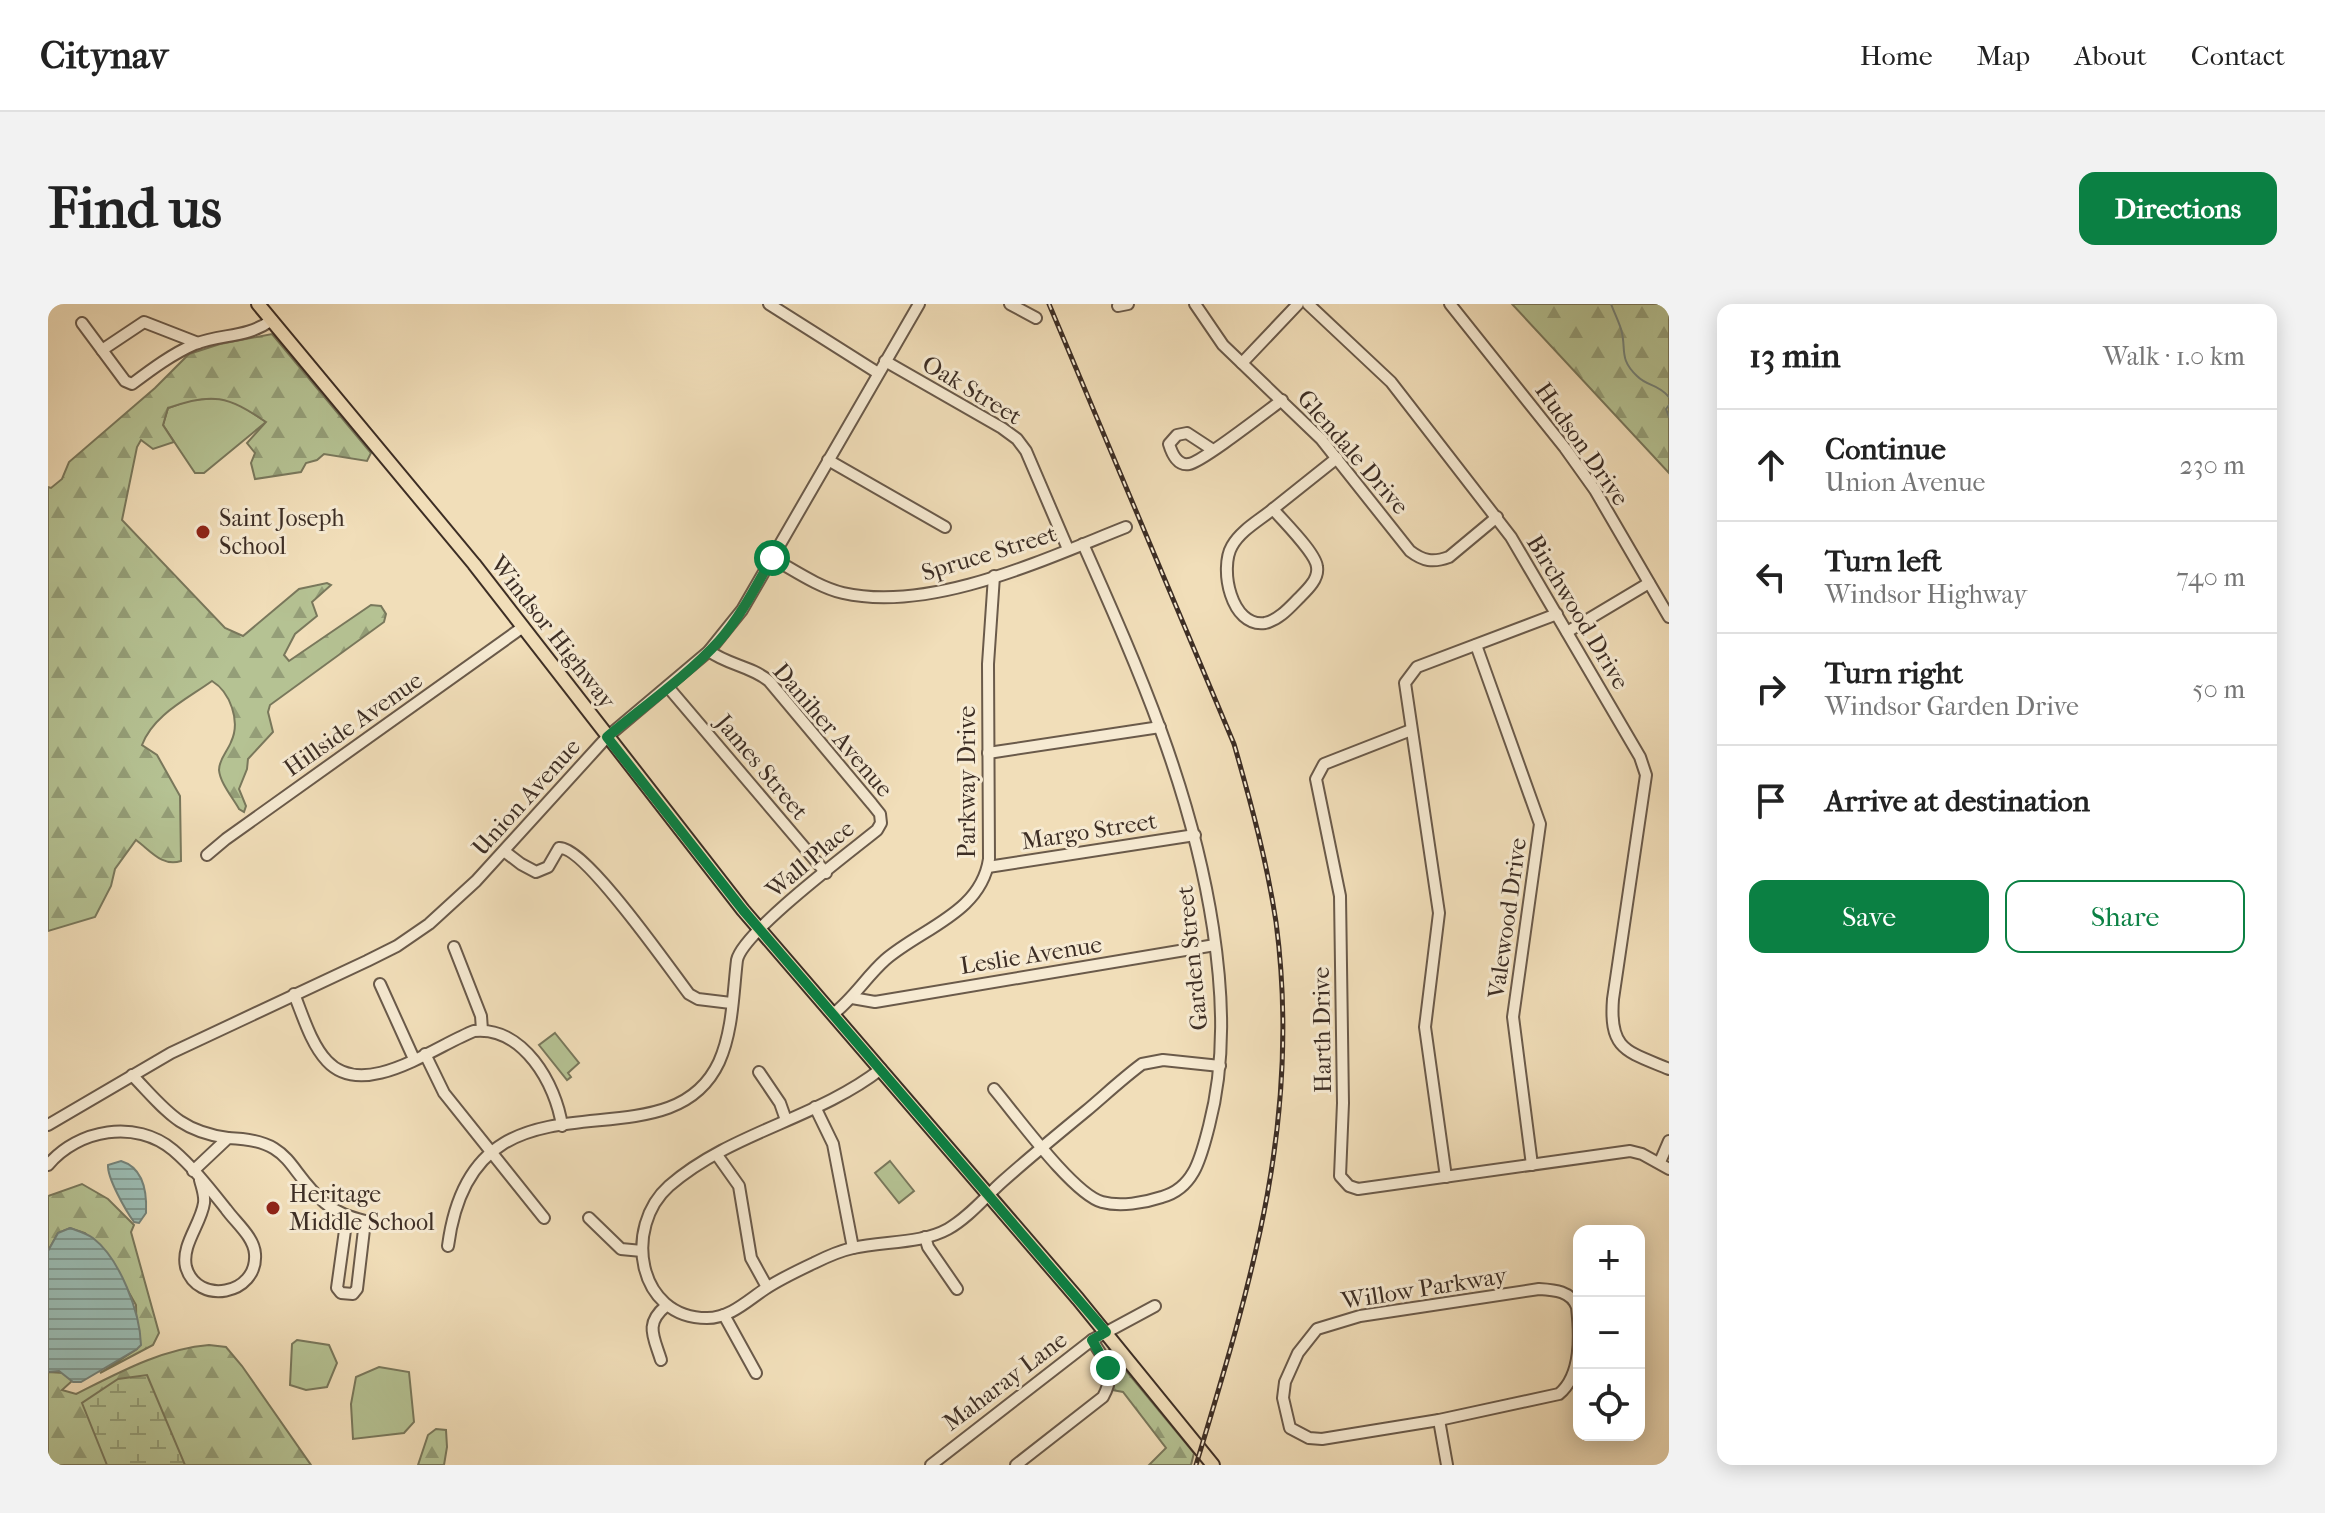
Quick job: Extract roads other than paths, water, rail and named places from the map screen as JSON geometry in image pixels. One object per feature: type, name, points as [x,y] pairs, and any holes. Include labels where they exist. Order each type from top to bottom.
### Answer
[{"type":"main road","name":"Windsor Highway","points":[[258,304],[424,502],[759,928],[1106,1332],[1213,1465]]},
{"type":"street","points":[[769,304],[785,308],[878,373]]},
{"type":"street","name":"Union Avenue","points":[[48,1125],[132,1075],[397,946],[429,924],[476,881],[607,737],[709,651],[742,610],[919,304]]},
{"type":"street","points":[[1010,304],[1036,318]]},
{"type":"street","name":"Glendale Drive","points":[[1195,304],[1211,330],[1337,458],[1410,551],[1420,558],[1440,561],[1497,517]]},
{"type":"street","points":[[1242,363],[1298,304]]},
{"type":"street","name":"Birchwood Drive","points":[[1308,304],[1391,382],[1497,517],[1646,769],[1613,999],[1612,1028],[1614,1035],[1630,1050],[1669,1069]]},
{"type":"street","name":"Hudson Drive","points":[[1450,304],[1587,480],[1669,617]]},
{"type":"street","points":[[82,323],[125,381],[132,384],[166,359],[198,343],[247,334],[272,320]]},
{"type":"street","points":[[102,350],[144,322],[198,343]]},
{"type":"street","name":"Oak Street","points":[[885,361],[1017,439],[1026,451],[1068,549]]},
{"type":"street","points":[[1213,450],[1282,400]]},
{"type":"street","points":[[1273,509],[1315,559],[1318,570],[1315,579],[1287,609],[1269,622],[1259,623],[1242,615],[1234,600],[1228,579],[1227,559],[1231,546],[1240,535],[1337,458]]},
{"type":"street","points":[[828,460],[945,527]]},
{"type":"street","name":"Spruce Street","points":[[772,558],[832,590],[869,597],[935,594],[994,576],[1126,527]]},
{"type":"street","name":"Garden Street","points":[[994,1089],[1077,1187],[1100,1202],[1118,1205],[1170,1195],[1186,1184],[1198,1163],[1215,1102],[1220,1066],[1221,1016],[1215,945],[1195,835],[1152,702],[1083,544]]},
{"type":"street","name":"Parkway Drive","points":[[833,1014],[889,957],[968,903],[977,894],[988,867],[988,664],[994,576]]},
{"type":"street","points":[[1567,632],[1649,583]]},
{"type":"street","points":[[1446,1177],[1425,1027],[1439,913],[1404,688],[1406,678],[1417,667],[1557,614]]},
{"type":"street","name":"Hillside Avenue","points":[[207,855],[523,627]]},
{"type":"street","name":"Valewood Drive","points":[[1472,646],[1540,824],[1513,1017],[1532,1165]]},
{"type":"street","name":"Daniher Avenue","points":[[709,651],[756,671],[769,681],[881,819]]},
{"type":"street","name":"James Street","points":[[668,687],[826,873]]},
{"type":"street","points":[[988,753],[1160,727]]},
{"type":"street","name":"Harth Drive","points":[[1411,730],[1324,764],[1316,779],[1340,896],[1343,1103],[1338,1166],[1340,1176],[1345,1183],[1358,1189],[1630,1151],[1664,1165]]},
{"type":"street","name":"Wall Place","points":[[491,1152],[518,1134],[654,1112],[686,1100],[718,1064],[727,1041],[738,953],[759,928],[877,830],[881,819]]},
{"type":"street","name":"Margo Street","points":[[988,867],[1195,835]]},
{"type":"street","points":[[504,851],[536,872],[548,867],[559,848],[570,849],[604,883],[689,994],[698,999],[731,1003]]},
{"type":"street","name":"Leslie Avenue","points":[[852,998],[875,1002],[1215,945]]},
{"type":"street","points":[[454,947],[481,1016],[482,1030]]},
{"type":"street","points":[[380,984],[419,1056],[444,1093],[544,1218]]},
{"type":"street","points":[[294,994],[320,1051],[336,1069],[353,1075],[373,1076],[460,1036],[482,1030],[506,1036],[520,1045],[554,1091],[562,1126]]},
{"type":"street","points":[[881,1069],[862,1084],[717,1155],[661,1194],[645,1230],[642,1251],[648,1282],[666,1306],[693,1317],[724,1315],[767,1287],[829,1255],[946,1231],[1142,1064],[1163,1060],[1220,1066]]},
{"type":"street","points":[[759,1072],[780,1103],[786,1120]]},
{"type":"street","points":[[132,1075],[192,1131],[246,1139],[279,1151],[293,1163],[324,1202],[347,1216],[365,1221],[357,1289],[353,1294],[341,1293],[337,1288],[347,1216]]},
{"type":"street","points":[[815,1107],[833,1144],[853,1248]]},
{"type":"street","points":[[48,1165],[76,1142],[93,1135],[121,1131],[145,1135],[163,1144],[197,1175],[252,1244],[255,1257],[251,1274],[236,1289],[225,1292],[202,1288],[187,1270],[187,1248],[204,1201],[197,1175]]},
{"type":"street","points":[[197,1175],[228,1138]]},
{"type":"street","points":[[1664,1165],[1669,1141]]},
{"type":"street","points":[[448,1246],[458,1198],[491,1152]]},
{"type":"street","points":[[717,1155],[739,1186],[751,1258],[767,1287]]},
{"type":"street","points":[[200,1216],[213,1209],[229,1213]]},
{"type":"street","points":[[589,1218],[621,1249],[642,1251]]},
{"type":"street","points":[[925,1237],[928,1247],[957,1289]]},
{"type":"street","name":"Willow Parkway","points":[[1539,1289],[1555,1290],[1575,1302],[1578,1343],[1575,1370],[1569,1386],[1551,1397],[1439,1420],[1309,1438],[1290,1428],[1285,1415],[1285,1382],[1309,1337],[1317,1329],[1340,1320],[1539,1289]]},
{"type":"street","points":[[661,1360],[651,1326],[656,1314],[666,1306]]},
{"type":"street","name":"Maharay Lane","points":[[931,1465],[1092,1340],[1155,1306]]},
{"type":"street","points":[[724,1315],[756,1373]]},
{"type":"street","points":[[1016,1465],[1103,1397],[1110,1382],[1110,1372],[1092,1340]]},
{"type":"street","points":[[1439,1420],[1447,1465]]},
{"type":"water","points":[[121,1161],[135,1169],[142,1182],[146,1213],[139,1223],[134,1222],[111,1178],[108,1165]]},
{"type":"water","points":[[70,1228],[93,1238],[120,1272],[137,1317],[141,1345],[81,1382],[73,1382],[59,1371],[48,1372],[48,1251],[58,1233]]},
{"type":"waterway","points":[[1611,304],[1623,336],[1627,364],[1641,379],[1669,397]]},
{"type":"waterway","points":[[1669,405],[1666,409],[1669,417]]},
{"type":"railway","points":[[1049,304],[1234,744],[1258,833],[1276,922],[1282,994],[1282,1064],[1277,1131],[1253,1264],[1196,1465]]},
{"type":"place","name":"Saint Joseph School","points":[[203,532]]},
{"type":"place","name":"Heritage Middle School","points":[[273,1208]]}]
